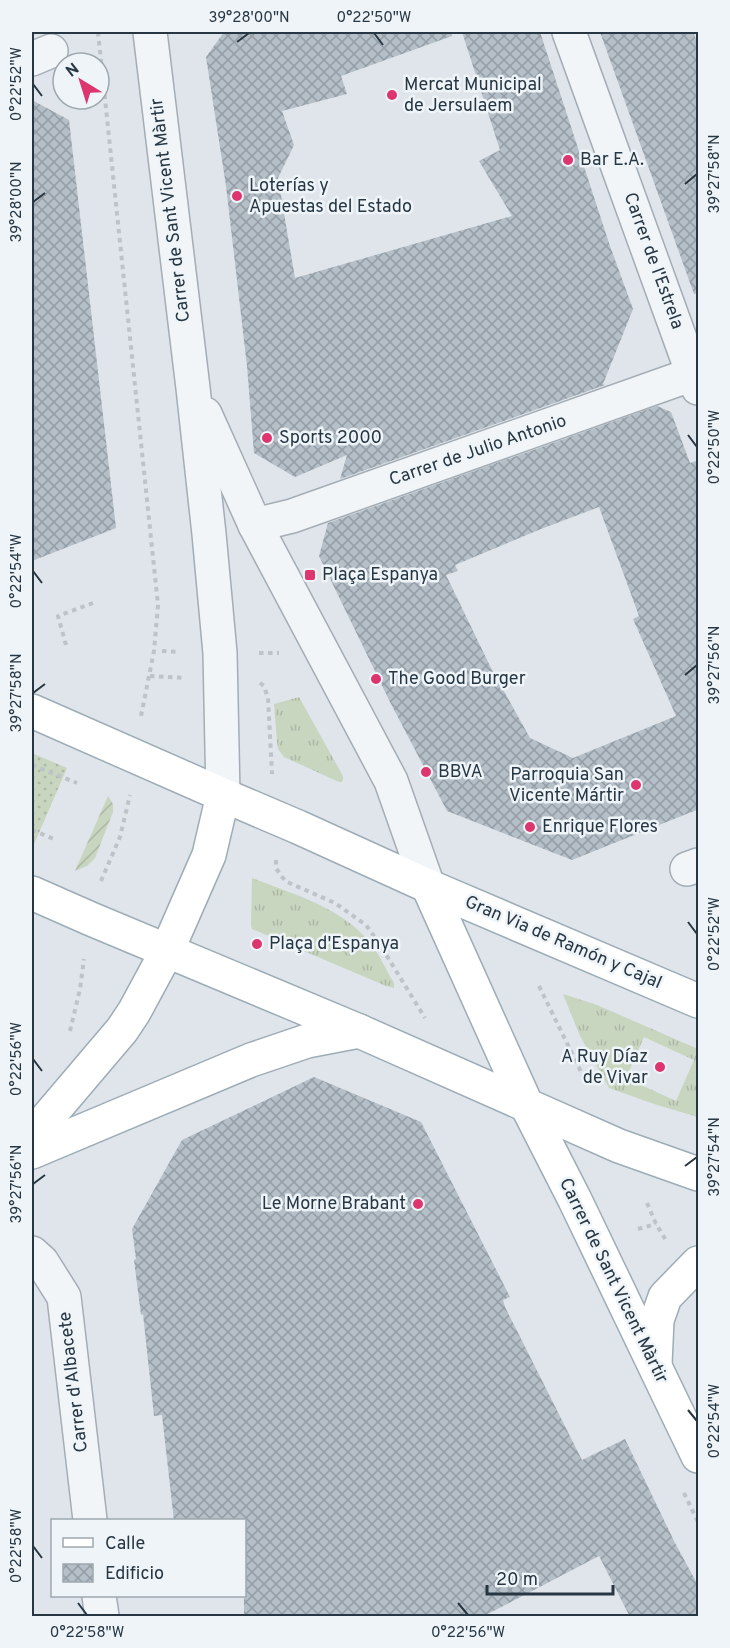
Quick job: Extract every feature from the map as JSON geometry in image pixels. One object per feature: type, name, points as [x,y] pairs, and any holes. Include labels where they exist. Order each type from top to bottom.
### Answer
[{"type":"main road","points":[[32,711],[428,886],[527,1106]]},
{"type":"main road","points":[[32,1136],[122,1030],[134,1012],[167,951],[209,855],[223,795]]},
{"type":"main road","name":"Gran Via de Ramón y Cajal","points":[[428,886],[699,1001]]},
{"type":"main road","points":[[32,892],[359,1031],[619,1146],[699,1174]]},
{"type":"main road","points":[[32,1152],[251,1060],[307,1041],[359,1031]]},
{"type":"main road","name":"Carrer de Sant Vicent Màrtir","points":[[527,1106],[699,1456]]},
{"type":"main road","points":[[655,1366],[657,1320],[665,1297],[686,1256]]},
{"type":"street","name":"Carrer de Sant Vicent Màrtir","points":[[150,32],[209,534],[220,653],[223,795]]},
{"type":"street","name":"Carrer de l'Estrela","points":[[569,32],[697,378]]},
{"type":"street","name":"Carrer de Julio Antonio","points":[[255,525],[292,516],[697,378]]},
{"type":"street","name":"Carrer de Sant Vicent Màrtir","points":[[193,388],[255,525]]},
{"type":"street","points":[[255,525],[391,781],[428,886]]},
{"type":"street","name":"Carrer d'Albacete","points":[[32,1253],[42,1262],[64,1297],[90,1519]]},
{"type":"street","points":[[99,1597],[102,1617]]},
{"type":"path","points":[[98,32],[158,605],[154,651],[142,709]]},
{"type":"path","points":[[66,645],[58,616],[93,603]]},
{"type":"path","points":[[162,651],[184,652]]},
{"type":"path","points":[[255,653],[285,653]]},
{"type":"path","points":[[150,676],[182,678]]},
{"type":"path","points":[[257,681],[264,686],[267,692],[271,752]]},
{"type":"path","points":[[32,765],[77,783]]},
{"type":"path","points":[[102,878],[120,837],[129,801]]},
{"type":"path","points":[[32,830],[56,840]]},
{"type":"path","points":[[275,857],[276,868],[287,882],[335,903],[366,925],[380,943],[413,999]]},
{"type":"path","points":[[69,1035],[80,988],[83,961]]},
{"type":"path","points":[[539,986],[585,1080]]},
{"type":"path","points":[[647,1203],[663,1236],[686,1256]]},
{"type":"path","points":[[638,1229],[656,1224]]},
{"type":"green space","points":[[299,697],[343,776],[342,782],[284,757],[278,749],[274,704]]},
{"type":"green space","points":[[32,753],[67,768],[32,849]]},
{"type":"green space","points":[[108,796],[113,804],[113,812],[95,858],[87,866],[75,871]]},
{"type":"green space","points":[[252,878],[316,903],[345,920],[359,931],[374,948],[394,983],[394,988],[252,929]]},
{"type":"green space","points":[[563,994],[597,1005],[698,1049],[698,1117],[609,1088],[580,1036]],"holes":[[[644,1037],[694,1060],[676,1101],[626,1078]]]},
{"type":"building","points":[[224,32],[452,32],[452,36],[341,76],[347,94],[282,111],[294,145],[278,178],[295,278],[512,216],[479,161],[500,150],[462,32],[540,32],[633,309],[603,384],[605,385],[340,479],[347,455],[295,477],[254,453],[247,366],[226,186],[206,57]]},
{"type":"building","points":[[600,32],[693,32],[699,46],[699,293],[694,294]]},
{"type":"building","points":[[32,100],[69,120],[116,528],[32,561]]},
{"type":"building","points":[[657,406],[671,412],[690,463],[699,460],[699,809],[572,860],[447,811],[390,702],[319,556],[328,523]],"holes":[[[599,507],[639,616],[633,619],[676,716],[573,758],[530,738],[490,666],[446,575],[458,571],[455,565]]]},
{"type":"building","points":[[314,1077],[421,1122],[510,1297],[503,1300],[505,1307],[582,1460],[625,1439],[699,1587],[699,1617],[630,1617],[599,1556],[482,1617],[244,1617],[246,1519],[174,1519],[162,1415],[154,1416],[132,1229],[182,1140]]},
{"type":"place","name":"Mercat Municipal de Jersulaem","points":[[392,95]]},
{"type":"place","name":"Bar E.A.","points":[[568,160]]},
{"type":"place","name":"Loterías y Apuestas del Estado","points":[[237,196]]},
{"type":"place","name":"Sports 2000","points":[[267,438]]},
{"type":"place","name":"Plaça Espanya","points":[[310,575]]},
{"type":"place","name":"The Good Burger","points":[[376,679]]},
{"type":"place","name":"BBVA","points":[[426,772]]},
{"type":"place","name":"Parroquia San Vicente Mártir","points":[[636,785]]},
{"type":"place","name":"Enrique Flores","points":[[530,827]]},
{"type":"place","name":"Plaça d'Espanya","points":[[257,944]]},
{"type":"place","name":"A Ruy Díaz de Vivar","points":[[660,1067]]},
{"type":"place","name":"Le Morne Brabant","points":[[418,1204]]}]
